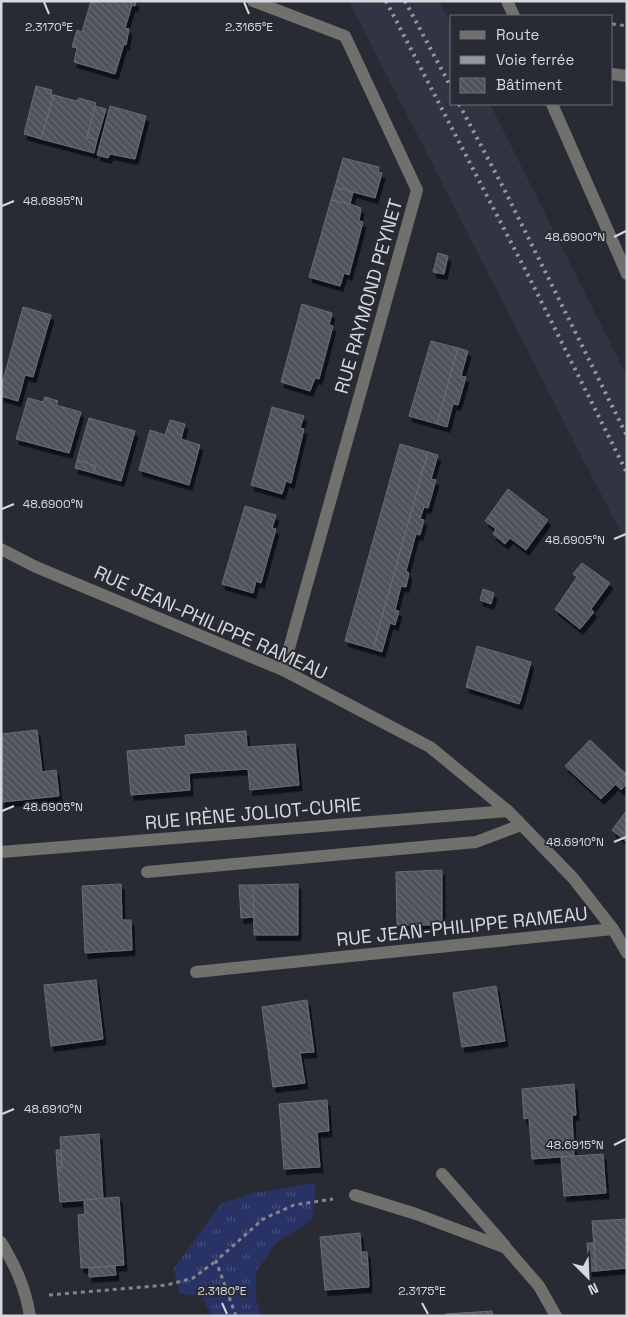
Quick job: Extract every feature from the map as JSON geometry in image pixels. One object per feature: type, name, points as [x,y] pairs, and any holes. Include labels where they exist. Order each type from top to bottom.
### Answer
[{"type":"street","name":"RUE RAYMOND PEYNET","points":[[253,1],[346,36],[417,190],[283,670]]},
{"type":"street","points":[[507,1],[514,15]]},
{"type":"street","points":[[613,74],[627,76]]},
{"type":"street","points":[[552,105],[627,274]]},
{"type":"street","name":"RUE JEAN-PHILIPPE RAMEAU","points":[[1,549],[36,567],[283,670],[430,748],[508,811],[573,878],[613,929],[627,953]]},
{"type":"street","name":"RUE IRÈNE JOLIOT-CURIE","points":[[1,852],[508,811]]},
{"type":"street","points":[[147,872],[476,842],[521,825]]},
{"type":"street","name":"RUE JEAN-PHILIPPE RAMEAU","points":[[196,972],[613,929]]},
{"type":"street","points":[[442,1174],[539,1286],[556,1316]]},
{"type":"street","points":[[356,1195],[416,1214],[506,1248]]},
{"type":"street","points":[[1,1242],[15,1265],[27,1297],[30,1316]]},
{"type":"path","points":[[613,24],[627,26]]},
{"type":"path","points":[[27,1297],[167,1285],[193,1278],[216,1261],[263,1218],[294,1206],[356,1195]]},
{"type":"path","points":[[216,1261],[236,1316]]},
{"type":"shaded area","points":[[349,1],[439,1],[450,22],[450,105],[491,105],[627,377],[627,545]]},
{"type":"green space","points":[[316,1183],[312,1219],[275,1244],[256,1272],[256,1299],[261,1316],[212,1316],[202,1297],[179,1293],[174,1268],[222,1203],[254,1193]]},
{"type":"building","points":[[91,1],[136,1],[135,6],[132,5],[125,28],[129,29],[126,45],[124,44],[115,74],[74,62],[77,48],[72,47],[77,30],[82,32]]},
{"type":"building","points":[[36,86],[52,90],[51,94],[54,95],[41,139],[24,134]]},
{"type":"building","points":[[54,95],[76,101],[79,98],[96,103],[87,137],[97,140],[94,153],[41,139]]},
{"type":"building","points":[[95,106],[106,109],[97,140],[87,137]]},
{"type":"building","points":[[110,106],[146,116],[135,159],[110,154],[108,158],[97,155]]},
{"type":"building","points":[[343,158],[379,167],[378,172],[382,173],[375,198],[335,187]]},
{"type":"building","points":[[335,187],[353,192],[350,204],[331,200]]},
{"type":"building","points":[[331,200],[361,208],[359,221],[363,222],[349,275],[344,273],[340,286],[309,277]]},
{"type":"building","points":[[438,253],[448,256],[444,274],[433,272]]},
{"type":"building","points":[[302,304],[332,313],[329,325],[333,326],[319,379],[315,378],[310,391],[281,382]]},
{"type":"building","points":[[23,307],[51,315],[33,377],[25,375],[18,401],[1,396],[1,388]]},
{"type":"building","points":[[431,341],[458,348],[437,424],[409,416]]},
{"type":"building","points":[[458,348],[468,351],[461,376],[466,377],[458,405],[453,404],[447,427],[437,424]]},
{"type":"building","points":[[45,397],[58,401],[56,405],[81,412],[69,453],[16,439],[28,398],[43,402]]},
{"type":"building","points":[[272,407],[304,416],[300,428],[304,429],[291,483],[286,481],[282,494],[251,485]]},
{"type":"building","points":[[89,418],[135,431],[121,481],[93,473],[96,466],[77,460]]},
{"type":"building","points":[[170,420],[185,424],[181,439],[200,445],[189,485],[139,470],[150,430],[165,435]]},
{"type":"building","points":[[400,444],[428,452],[373,649],[345,641]]},
{"type":"building","points":[[428,452],[438,455],[431,479],[436,480],[428,508],[424,507],[420,519],[424,520],[420,535],[416,534],[406,571],[409,573],[406,587],[401,586],[395,610],[399,611],[395,625],[390,623],[382,652],[373,649]]},
{"type":"building","points":[[77,460],[96,466],[93,473],[75,468]]},
{"type":"building","points":[[508,489],[548,520],[526,550],[510,538],[505,544],[493,534],[496,529],[485,521]]},
{"type":"building","points":[[245,506],[276,515],[272,528],[276,529],[261,583],[256,581],[253,593],[222,584]]},
{"type":"building","points":[[582,563],[610,583],[591,609],[594,612],[580,629],[555,609],[577,577],[573,574]]},
{"type":"building","points":[[483,589],[494,593],[491,604],[480,600]]},
{"type":"building","points":[[477,646],[531,662],[521,699],[496,691],[494,696],[466,687]]},
{"type":"building","points":[[496,691],[521,699],[519,704],[494,696]]},
{"type":"building","points":[[37,730],[42,772],[56,770],[59,796],[2,802],[1,734]]},
{"type":"building","points":[[246,731],[247,747],[295,744],[299,785],[250,790],[248,769],[189,773],[190,790],[131,795],[127,751],[186,746],[185,735]]},
{"type":"building","points":[[590,740],[626,774],[601,799],[565,766]]},
{"type":"building","points":[[626,774],[627,784],[621,790],[615,784]]},
{"type":"building","points":[[627,810],[627,842],[612,830]]},
{"type":"building","points":[[442,870],[442,925],[397,925],[396,872]]},
{"type":"building","points":[[121,884],[122,920],[131,920],[132,950],[85,953],[82,886]]},
{"type":"building","points":[[298,884],[298,935],[254,935],[253,885]]},
{"type":"building","points":[[239,885],[253,885],[254,917],[241,918]]},
{"type":"building","points":[[96,980],[103,1039],[51,1046],[44,985]]},
{"type":"building","points":[[496,986],[505,1041],[462,1047],[453,993]]},
{"type":"building","points":[[307,1000],[314,1052],[300,1053],[305,1083],[273,1087],[262,1007]]},
{"type":"building","points":[[574,1084],[576,1115],[572,1115],[574,1156],[532,1159],[529,1118],[524,1119],[522,1089]]},
{"type":"building","points":[[327,1100],[329,1131],[317,1132],[320,1167],[284,1169],[279,1104]]},
{"type":"building","points":[[99,1134],[103,1199],[60,1202],[57,1167],[62,1167],[60,1137]]},
{"type":"building","points":[[56,1150],[61,1150],[62,1167],[57,1167]]},
{"type":"building","points":[[603,1154],[606,1193],[564,1196],[561,1157]]},
{"type":"building","points":[[119,1197],[124,1265],[81,1268],[78,1215],[85,1214],[84,1200]]},
{"type":"building","points":[[627,1219],[627,1268],[596,1271],[592,1221]]},
{"type":"building","points":[[360,1233],[362,1264],[368,1264],[369,1287],[325,1290],[320,1237]]},
{"type":"building","points":[[587,1243],[594,1243],[596,1271],[589,1271]]},
{"type":"building","points":[[361,1252],[367,1252],[368,1264],[362,1264]]},
{"type":"building","points":[[115,1266],[116,1275],[89,1277],[89,1268]]},
{"type":"building","points":[[492,1311],[493,1316],[446,1316],[446,1314]]},
{"type":"railway","points":[[386,1],[530,279],[627,473]]},
{"type":"railway","points":[[405,1],[450,85]]},
{"type":"railway","points":[[460,105],[504,189],[627,436]]}]
